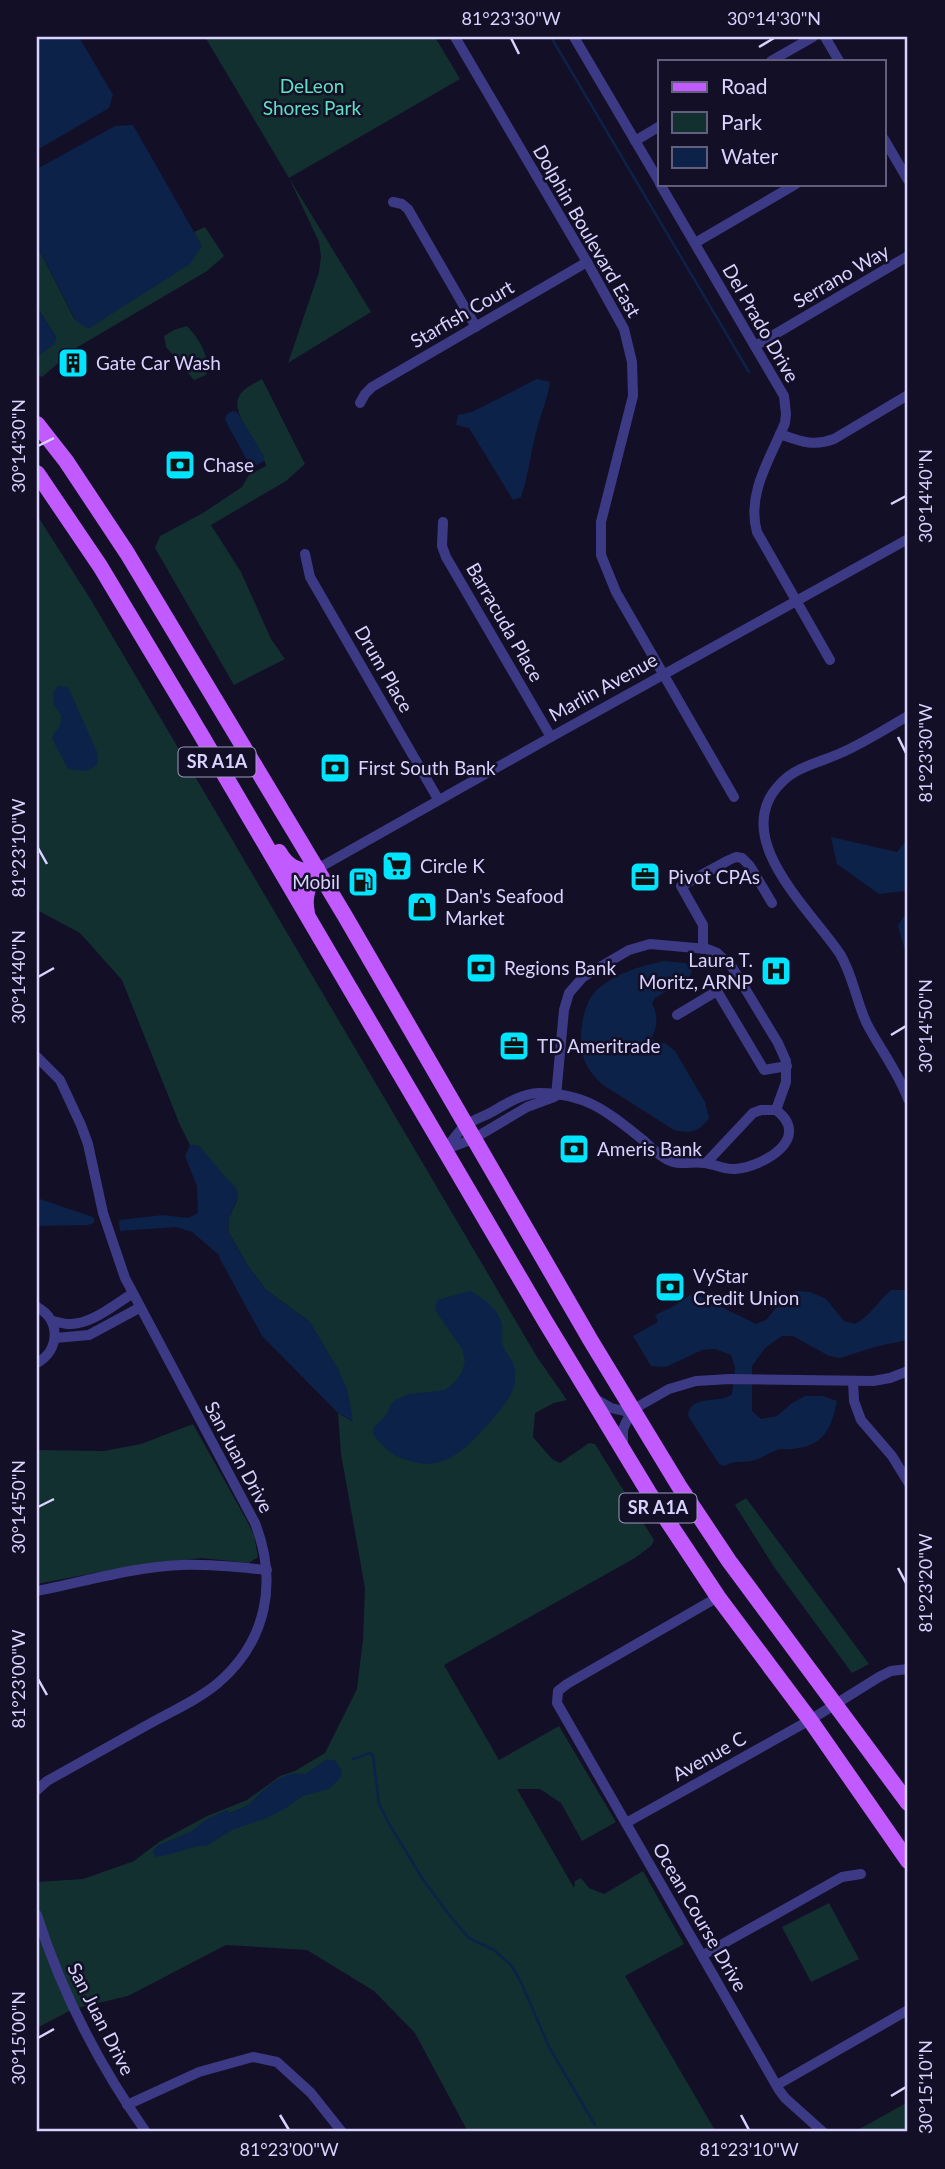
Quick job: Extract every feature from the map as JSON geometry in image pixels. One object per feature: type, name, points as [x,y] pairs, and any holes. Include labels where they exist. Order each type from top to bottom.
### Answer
[{"type":"main road","name":"SR A1A","points":[[37,424],[103,515],[317,869],[632,1410],[729,1561],[908,1803]]},
{"type":"main road","name":"SR A1A","points":[[37,473],[100,566],[624,1452],[718,1597],[810,1720],[908,1861]]},
{"type":"main road","points":[[200,733],[221,753],[282,859],[294,868],[305,871],[317,869]]},
{"type":"main road","points":[[309,919],[305,897],[317,869]]},
{"type":"street","name":"Dolphin Boulevard East","points":[[455,37],[624,329],[633,373],[631,407],[601,522],[601,555],[610,581],[734,797]]},
{"type":"street","name":"Del Prado Drive","points":[[574,37],[658,180]]},
{"type":"street","points":[[773,60],[813,37]]},
{"type":"street","points":[[825,37],[838,60]]},
{"type":"street","points":[[635,141],[658,127]]},
{"type":"street","points":[[886,142],[908,180]]},
{"type":"street","name":"Del Prado Drive","points":[[662,186],[783,396],[786,414],[761,478],[755,524],[757,532],[830,660]]},
{"type":"street","points":[[695,243],[793,186]]},
{"type":"street","points":[[393,202],[408,209],[476,327]]},
{"type":"street","name":"Serrano Way","points":[[755,346],[908,256]]},
{"type":"street","name":"Starfish Court","points":[[360,403],[372,387],[587,262]]},
{"type":"street","points":[[780,434],[804,443],[822,443],[834,439],[908,395]]},
{"type":"street","name":"Barracuda Place","points":[[443,522],[442,546],[446,557],[551,737]]},
{"type":"street","name":"Marlin Avenue","points":[[317,869],[438,799],[908,539]]},
{"type":"street","name":"Drum Place","points":[[305,554],[310,577],[438,799]]},
{"type":"street","points":[[907,1094],[867,1024],[841,955],[781,877],[766,839],[765,824],[767,805],[773,793],[792,774],[847,750],[908,716]]},
{"type":"street","points":[[703,949],[704,925],[681,886],[729,860],[742,858],[750,866],[772,903]]},
{"type":"street","points":[[556,1096],[564,1010],[575,984],[639,946],[650,944],[703,949],[717,953],[732,967],[778,1043],[786,1066],[786,1082],[776,1110]]},
{"type":"street","points":[[677,1015],[717,991],[764,1070],[786,1066]]},
{"type":"street","name":"San Juan Drive","points":[[37,1057],[60,1080],[81,1125],[113,1247],[132,1294],[255,1523],[261,1538],[267,1570],[267,1591],[259,1626],[247,1650],[230,1672],[202,1695],[47,1781],[37,1790]]},
{"type":"street","points":[[445,1149],[469,1132],[527,1107],[556,1096],[572,1097],[601,1108],[663,1157],[675,1163],[706,1163],[735,1169],[763,1162],[778,1153],[788,1132],[784,1118],[776,1110],[753,1112],[706,1163]]},
{"type":"street","points":[[52,1321],[72,1324],[93,1318],[132,1294]]},
{"type":"street","points":[[37,1307],[52,1321],[55,1338],[50,1353],[37,1363]]},
{"type":"street","points":[[55,1338],[81,1337],[139,1308]]},
{"type":"street","points":[[93,1318],[99,1330]]},
{"type":"street","points":[[589,1396],[617,1410],[632,1410],[670,1389],[704,1380],[873,1381],[908,1371]]},
{"type":"street","points":[[853,1381],[854,1401],[861,1420],[892,1456],[908,1482]]},
{"type":"street","points":[[624,1452],[623,1429],[632,1410]]},
{"type":"street","points":[[37,1591],[157,1567],[210,1565],[267,1570]]},
{"type":"street","name":"Ocean Course Drive","points":[[718,1597],[567,1684],[558,1691],[557,1703],[785,2098],[823,2132]]},
{"type":"street","name":"Avenue C","points":[[626,1823],[810,1720],[879,1677],[891,1671],[908,1669]]},
{"type":"street","points":[[703,1955],[842,1877],[861,1874]]},
{"type":"street","name":"San Juan Drive","points":[[37,1915],[59,1979],[79,2021],[106,2073],[146,2132]]},
{"type":"street","points":[[777,2085],[908,2010]]},
{"type":"street","points":[[127,2105],[199,2072],[253,2057],[276,2063],[311,2093],[342,2132]]},
{"type":"green space","name":"DeLeon Shores Park","points":[[205,37],[435,37],[460,79],[289,178]]},
{"type":"green space","points":[[289,178],[371,312],[288,363],[319,272],[321,257],[319,242]]},
{"type":"green space","points":[[205,227],[224,256],[207,271],[76,348],[42,377],[37,374],[37,355],[56,337],[37,307],[37,246],[75,320],[201,246],[194,232]]},
{"type":"green space","points":[[187,326],[200,342],[207,362],[206,375],[194,380],[166,347],[164,336]]},
{"type":"green space","points":[[262,379],[305,464],[286,481],[211,525],[241,572],[271,639],[285,659],[234,685],[155,548],[160,536],[203,513],[242,487],[249,475],[266,466],[240,417],[238,407],[238,399],[243,391]]},
{"type":"green space","points":[[37,515],[91,600],[537,1357],[567,1400],[554,1403],[535,1413],[533,1437],[552,1459],[560,1463],[589,1443],[595,1444],[654,1540],[651,1546],[635,1558],[444,1665],[499,1760],[559,1726],[616,1822],[582,1841],[561,1803],[540,1789],[517,1789],[574,1888],[575,1881],[581,1878],[589,1888],[604,1894],[643,1871],[684,1944],[625,1976],[716,2132],[468,2132],[415,2033],[374,1991],[307,1950],[226,1945],[128,1996],[73,2009],[37,2028],[37,1882],[83,1879],[134,1861],[159,1842],[207,1816],[247,1800],[280,1776],[295,1771],[325,1753],[357,1689],[365,1588],[341,1454],[338,1413],[352,1421],[310,1322],[266,1290],[248,1266],[228,1231],[229,1218],[238,1198],[199,1146],[190,1145],[122,980],[80,933],[37,910]]},
{"type":"green space","points":[[193,1424],[254,1535],[258,1557],[249,1563],[201,1558],[121,1568],[37,1584],[37,1450],[104,1451],[141,1444]]},
{"type":"green space","points":[[746,1498],[869,1664],[852,1673],[774,1567],[735,1505]]},
{"type":"green space","points":[[829,1903],[859,1959],[811,1982],[782,1927]]},
{"type":"green space","points":[[908,2102],[908,2132],[854,2132]]},
{"type":"water","points":[[37,37],[79,37],[113,95],[109,108],[37,150]]},
{"type":"water","points":[[133,125],[202,246],[190,264],[88,329],[76,321],[37,246],[37,169],[115,126]]},
{"type":"water","points":[[37,307],[56,337],[55,344],[38,356]]},
{"type":"water","points":[[537,379],[550,382],[549,388],[521,497],[513,500],[469,428],[456,425],[458,415],[472,412]]},
{"type":"water","points":[[237,412],[264,456],[264,461],[257,465],[247,460],[225,420],[227,414]]},
{"type":"water","points":[[58,686],[68,687],[98,754],[97,765],[87,771],[68,769],[52,739],[60,726],[61,715],[54,705],[53,693]]},
{"type":"water","points":[[831,837],[897,852],[908,838],[908,909],[905,891],[879,894],[837,864]]},
{"type":"water","points":[[908,909],[908,961],[898,926]]},
{"type":"water","points":[[664,961],[685,963],[690,966],[692,972],[689,977],[655,998],[652,1003],[656,1020],[653,1040],[666,1044],[675,1051],[705,1102],[709,1118],[698,1129],[689,1132],[674,1130],[603,1085],[590,1070],[582,1052],[584,1015],[595,992],[618,976]]},
{"type":"water","points":[[190,1145],[199,1146],[237,1190],[238,1198],[229,1218],[228,1231],[248,1266],[266,1290],[310,1322],[338,1369],[348,1392],[353,1421],[338,1413],[262,1336],[219,1255],[192,1232],[176,1227],[120,1231],[119,1220],[163,1215],[188,1218],[198,1213],[197,1186],[185,1156]]},
{"type":"water","points":[[37,1198],[90,1216],[94,1218],[94,1223],[37,1226]]},
{"type":"water","points":[[891,1290],[908,1290],[908,1340],[840,1358],[829,1356],[793,1336],[782,1336],[765,1348],[752,1366],[752,1411],[761,1419],[777,1416],[805,1396],[823,1396],[837,1401],[832,1420],[825,1434],[813,1444],[779,1449],[754,1460],[725,1466],[719,1464],[688,1416],[694,1404],[732,1394],[735,1367],[731,1355],[715,1349],[702,1350],[666,1367],[651,1366],[633,1336],[658,1322],[655,1315],[693,1293],[756,1324],[766,1320],[785,1297],[797,1291],[810,1292],[826,1299],[844,1321],[855,1324]]},
{"type":"water","points":[[470,1291],[498,1314],[502,1327],[502,1342],[515,1368],[512,1392],[483,1430],[457,1454],[437,1463],[426,1464],[401,1458],[389,1451],[374,1436],[374,1427],[387,1414],[395,1400],[409,1394],[445,1390],[455,1382],[465,1361],[462,1349],[435,1310],[437,1300]]},
{"type":"water","points":[[327,1759],[336,1761],[342,1772],[341,1777],[329,1789],[303,1796],[283,1810],[234,1829],[206,1846],[155,1857],[153,1852],[157,1846],[192,1831],[207,1819],[245,1806],[281,1778],[305,1774]]},
{"type":"waterway","points":[[551,37],[749,372]]},
{"type":"waterway","points":[[353,1759],[370,1753],[373,1756],[379,1804],[388,1822],[422,1878],[450,1916],[469,1938],[494,1950],[511,1965],[549,2047],[595,2125]]},
{"type":"place","name":"Gate Car Wash","points":[[73,363]]},
{"type":"place","name":"Chase","points":[[180,465]]},
{"type":"place","name":"First South Bank","points":[[335,768]]},
{"type":"place","name":"Circle K","points":[[397,866]]},
{"type":"place","name":"Pivot CPAs","points":[[645,877]]},
{"type":"place","name":"Mobil","points":[[363,882]]},
{"type":"place","name":"Dan's Seafood Market","points":[[422,907]]},
{"type":"place","name":"Regions Bank","points":[[481,968]]},
{"type":"place","name":"Laura T. Moritz, ARNP","points":[[776,971]]},
{"type":"place","name":"TD Ameritrade","points":[[514,1046]]},
{"type":"place","name":"Ameris Bank","points":[[574,1149]]},
{"type":"place","name":"VyStar Credit Union","points":[[670,1287]]}]
